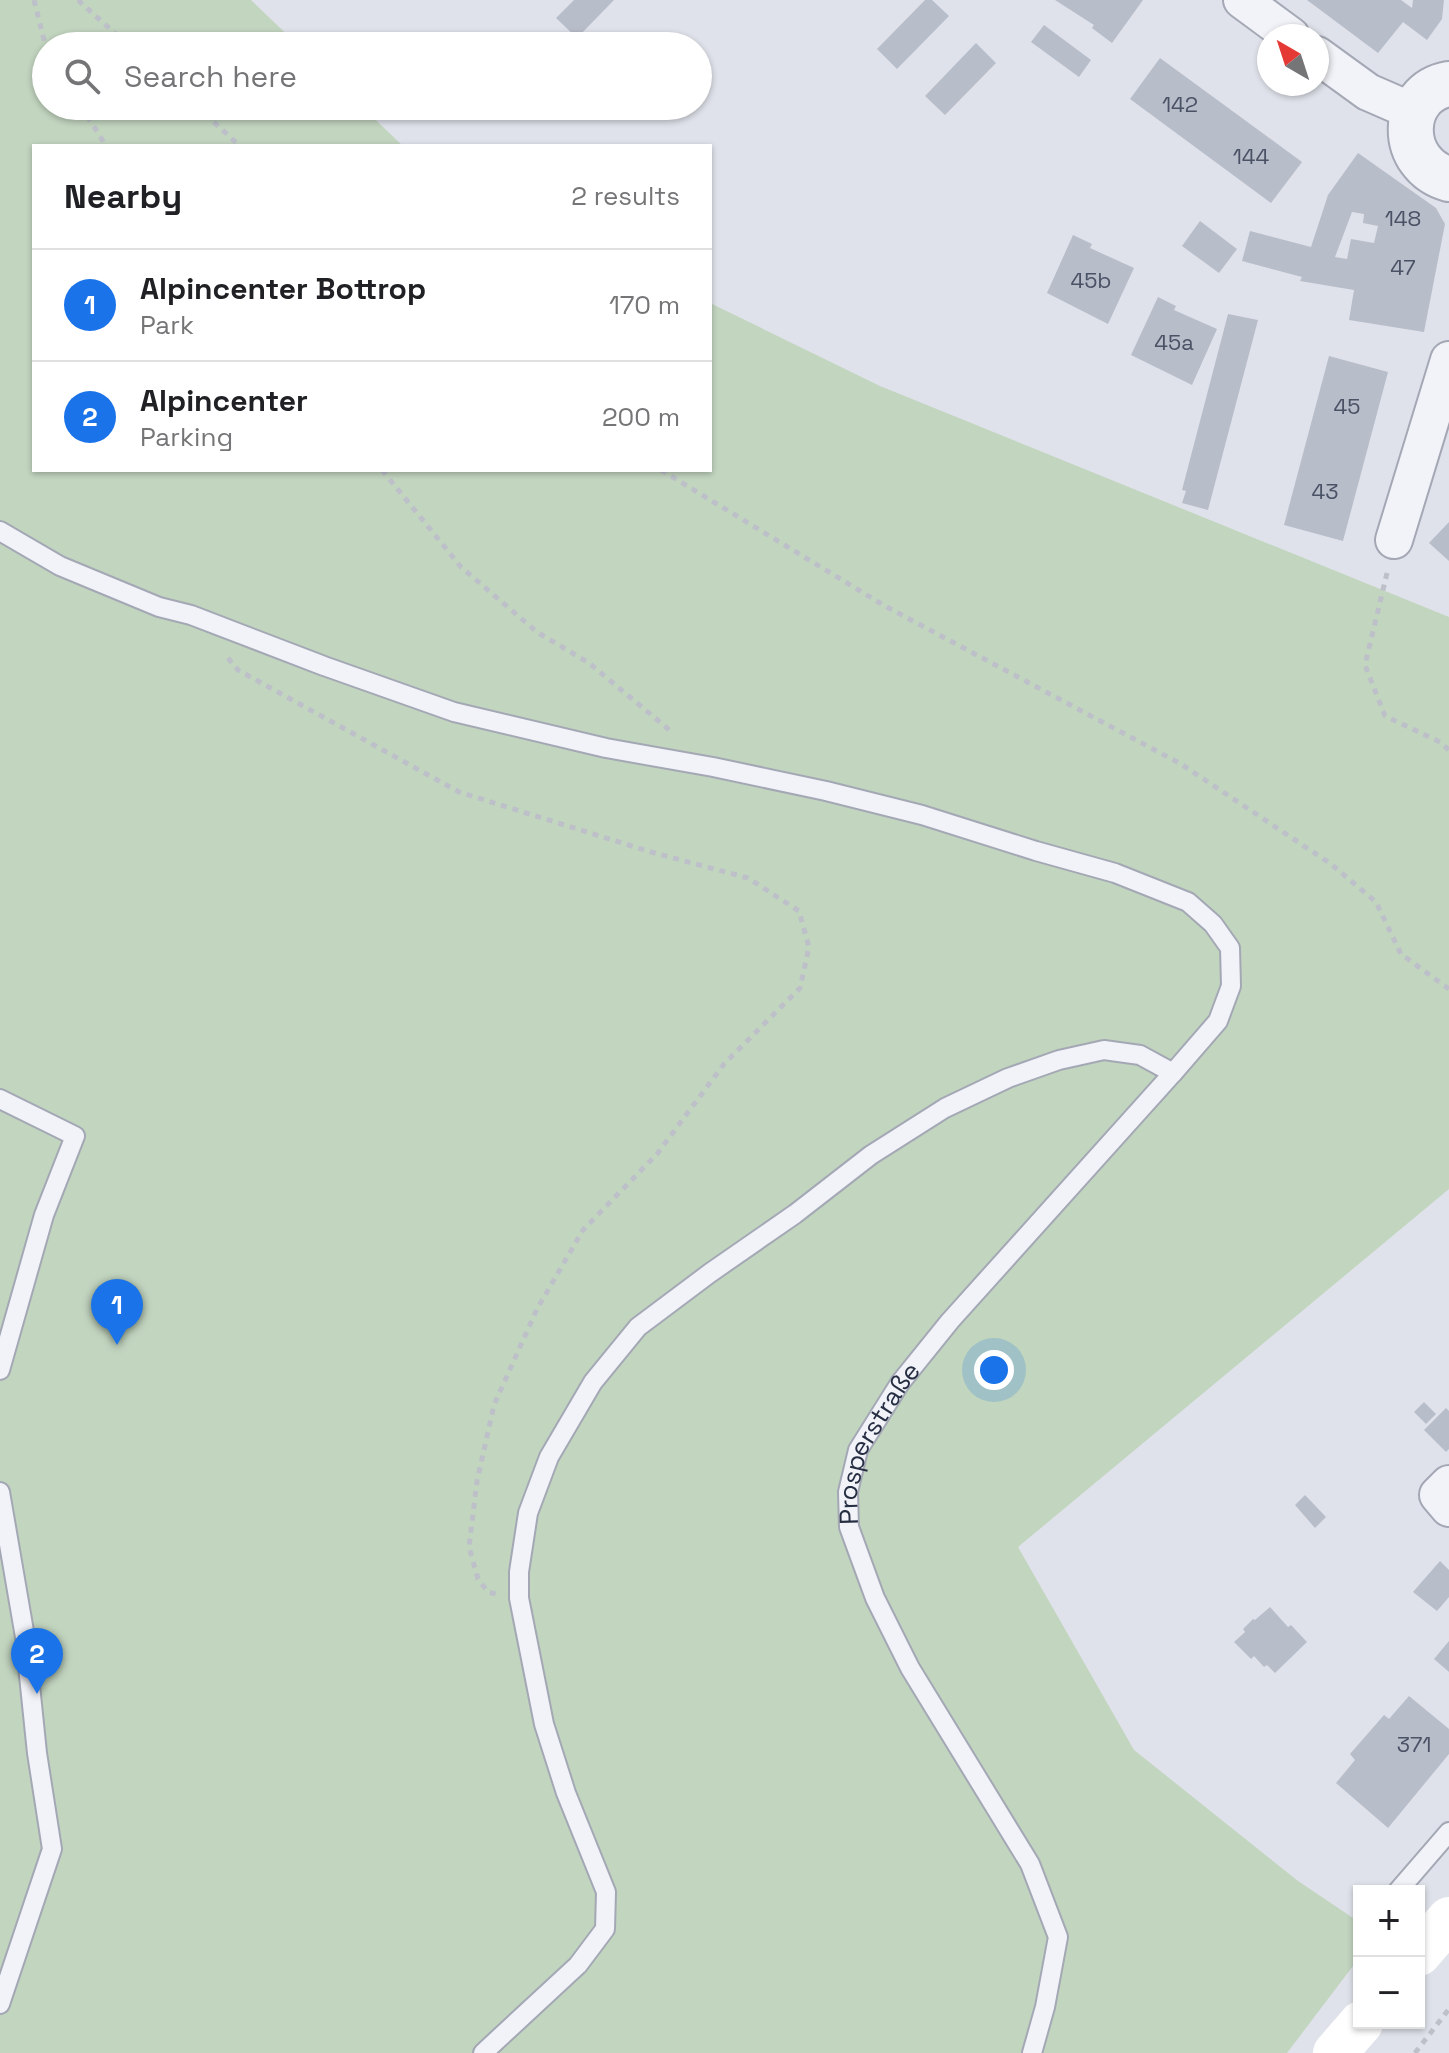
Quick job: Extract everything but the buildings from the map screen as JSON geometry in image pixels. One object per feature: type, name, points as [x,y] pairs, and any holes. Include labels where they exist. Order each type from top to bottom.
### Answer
[{"type":"main road","points":[[1425,1946],[1449,1919]]},
{"type":"main road","points":[[1335,2053],[1356,2029]]},
{"type":"street","points":[[1242,0],[1275,24]]},
{"type":"street","points":[[1329,64],[1368,92],[1414,112]]},
{"type":"street","points":[[1449,84],[1425,96],[1414,112],[1410,128],[1417,157],[1427,169],[1449,179]]},
{"type":"street","points":[[1394,540],[1449,360]]},
{"type":"street","points":[[1449,1484],[1438,1495],[1449,1508]]},
{"type":"lane","name":"Prosperstraße","points":[[0,531],[60,566],[159,607],[191,615],[454,712],[606,748],[826,791],[922,815],[1115,873],[1188,902],[1213,924],[1230,948],[1231,986],[1218,1021],[950,1321],[900,1383],[858,1450],[848,1492],[849,1527],[875,1598],[910,1668],[1030,1864],[1058,1937],[1045,2007],[1032,2053]]},
{"type":"lane","points":[[483,2053],[578,1965],[605,1929],[606,1892],[566,1793],[544,1724],[519,1598],[519,1572],[528,1513],[549,1457],[593,1382],[638,1327],[871,1155],[945,1108],[1008,1078],[1059,1060],[1104,1050],[1140,1055],[1173,1073]]},
{"type":"lane","points":[[0,1099],[75,1136],[44,1215],[0,1370]]},
{"type":"lane","points":[[0,1492],[25,1637],[37,1753],[52,1849],[0,2004]]},
{"type":"lane","points":[[1403,1885],[1449,1832]]},
{"type":"path","points":[[34,0],[42,32]]},
{"type":"path","points":[[78,0],[113,32]]},
{"type":"path","points":[[90,120],[105,144]]},
{"type":"path","points":[[211,120],[238,144]]},
{"type":"path","points":[[384,472],[461,567],[537,632],[589,663],[713,767]]},
{"type":"path","points":[[664,472],[885,606],[1181,764],[1331,864],[1376,902],[1401,954],[1449,989]]},
{"type":"path","points":[[1394,540],[1365,665],[1385,716],[1440,742],[1449,750]]},
{"type":"path","points":[[191,615],[238,670],[459,792],[651,852],[748,878],[799,911],[809,947],[800,988],[724,1064],[657,1154],[583,1230],[537,1309],[494,1405],[477,1481],[469,1547],[478,1579],[488,1592],[519,1598]]},
{"type":"path","points":[[1415,2053],[1449,2009]]},
{"type":"green space","points":[[0,0],[251,0],[284,32],[32,32],[32,120],[376,120],[401,144],[32,144],[32,472],[712,472],[712,304],[880,386],[1449,617],[1449,1189],[1018,1547],[1134,1750],[1298,1881],[1353,1918],[1353,1966],[1287,2053],[0,2053]]},
{"type":"place","name":"Alpincenter Bottrop","points":[[117,1345]]},
{"type":"place","name":"Alpincenter","points":[[37,1694]]}]
